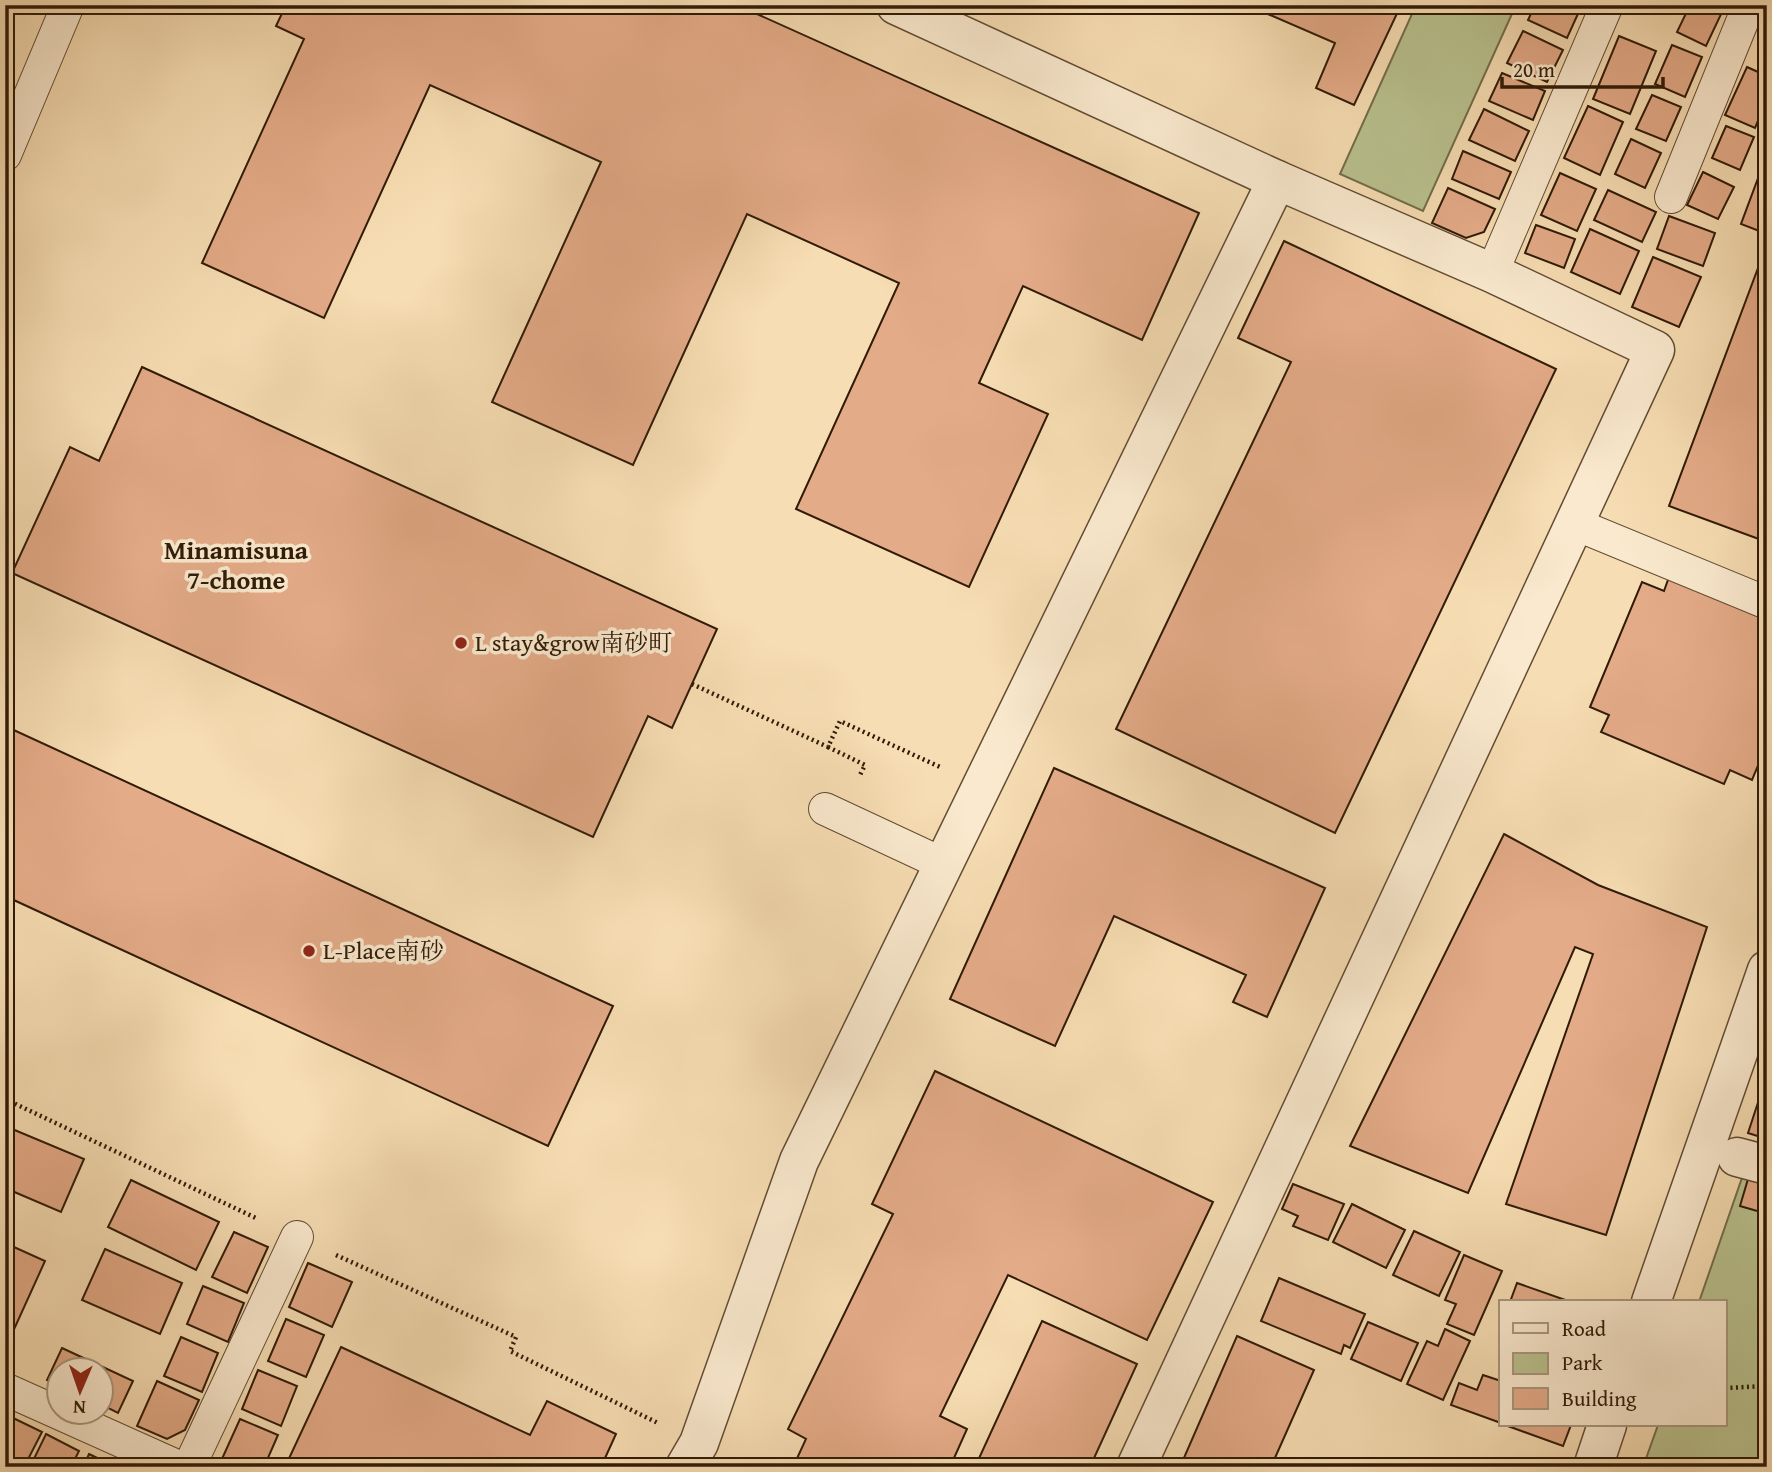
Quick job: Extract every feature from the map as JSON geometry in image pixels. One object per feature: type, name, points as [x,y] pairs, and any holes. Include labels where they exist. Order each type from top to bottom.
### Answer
[{"type":"street","points":[[896,5],[1277,180],[1492,273],[1656,349],[1136,1467]]},
{"type":"street","points":[[692,1455],[799,1161],[1277,180]]},
{"type":"street","points":[[1652,1300],[1767,970]]},
{"type":"street","points":[[1592,1467],[1607,1426]]},
{"type":"lane","points":[[5,155],[68,5]]},
{"type":"lane","points":[[1492,273],[1607,5]]},
{"type":"lane","points":[[1671,197],[1749,5]]},
{"type":"lane","points":[[1574,524],[1767,603]]},
{"type":"lane","points":[[825,809],[943,863]]},
{"type":"lane","points":[[189,1467],[297,1237]]},
{"type":"lane","points":[[5,1389],[179,1467]]},
{"type":"path","points":[[692,684],[828,747],[840,721],[982,786]]},
{"type":"path","points":[[5,1100],[516,1337],[510,1351],[692,1455]]},
{"type":"path","points":[[1726,1388],[1767,1386]]},
{"type":"green space","points":[[1416,5],[1516,5],[1423,211],[1340,174]]},
{"type":"green space","points":[[1744,1172],[1767,1179],[1767,1467],[1643,1467],[1658,1426],[1726,1426],[1726,1300],[1700,1300]]},
{"type":"building","points":[[286,5],[631,5],[649,13],[653,5],[737,5],[1199,213],[1142,340],[1023,286],[979,383],[1048,414],[969,587],[796,509],[899,283],[747,214],[633,465],[492,402],[601,162],[430,85],[324,318],[202,263],[304,39],[276,26]]},
{"type":"building","points":[[1247,5],[1401,5],[1354,105],[1316,88],[1335,43]]},
{"type":"building","points":[[1535,5],[1582,5],[1567,38],[1528,20]]},
{"type":"building","points":[[1690,5],[1713,5],[1723,10],[1706,46],[1677,32]]},
{"type":"building","points":[[1767,21],[1767,41],[1760,39]]},
{"type":"building","points":[[1523,31],[1563,50],[1547,82],[1507,63]]},
{"type":"building","points":[[1619,36],[1656,51],[1630,114],[1593,99]]},
{"type":"building","points":[[1672,45],[1702,57],[1685,97],[1655,84]]},
{"type":"building","points":[[1747,67],[1767,76],[1767,100],[1755,128],[1725,115]]},
{"type":"building","points":[[1502,73],[1545,91],[1533,120],[1489,101]]},
{"type":"building","points":[[1652,95],[1681,107],[1666,141],[1636,129]]},
{"type":"building","points":[[1588,106],[1623,122],[1600,175],[1564,158]]},
{"type":"building","points":[[1484,109],[1529,131],[1515,161],[1469,140]]},
{"type":"building","points":[[1726,126],[1754,137],[1740,170],[1712,158]]},
{"type":"building","points":[[1631,139],[1661,153],[1645,188],[1615,174]]},
{"type":"building","points":[[1463,151],[1511,172],[1499,199],[1452,179]]},
{"type":"building","points":[[1767,154],[1767,234],[1741,224]]},
{"type":"building","points":[[1703,172],[1734,187],[1718,219],[1687,205]]},
{"type":"building","points":[[1560,173],[1596,189],[1577,231],[1541,215]]},
{"type":"building","points":[[1448,188],[1495,209],[1484,232],[1466,238],[1432,223]]},
{"type":"building","points":[[1608,190],[1656,212],[1642,242],[1594,220]]},
{"type":"building","points":[[1669,216],[1715,233],[1703,266],[1657,249]]},
{"type":"building","points":[[1536,225],[1575,239],[1564,268],[1525,253]]},
{"type":"building","points":[[1590,229],[1639,251],[1620,294],[1571,272]]},
{"type":"building","points":[[1284,241],[1556,369],[1335,833],[1116,729],[1291,362],[1238,338]]},
{"type":"building","points":[[1767,244],[1767,542],[1669,506]]},
{"type":"building","points":[[1653,257],[1701,277],[1679,327],[1632,307]]},
{"type":"building","points":[[142,367],[717,629],[672,728],[648,716],[593,837],[12,573],[70,447],[99,461]]},
{"type":"building","points":[[1669,577],[1767,618],[1767,744],[1752,780],[1730,770],[1724,784],[1601,732],[1609,715],[1590,707],[1642,582],[1664,591]]},
{"type":"building","name":"L-Place南砂","points":[[5,726],[613,1006],[548,1146],[5,896]]},
{"type":"building","points":[[1054,768],[1325,888],[1267,1017],[1233,1002],[1246,975],[1114,916],[1055,1046],[950,999]]},
{"type":"building","points":[[1504,834],[1598,885],[1707,927],[1606,1235],[1506,1204],[1593,954],[1575,947],[1468,1193],[1350,1146]]},
{"type":"building","points":[[935,1071],[1213,1202],[1147,1340],[1008,1275],[940,1416],[967,1429],[950,1467],[934,1467],[922,1461],[919,1467],[793,1467],[806,1439],[788,1429],[893,1214],[872,1204]]},
{"type":"building","points":[[1767,1075],[1767,1139],[1748,1133]]},
{"type":"building","points":[[5,1126],[84,1159],[61,1212],[5,1188]]},
{"type":"building","points":[[1748,1179],[1767,1185],[1764,1213],[1740,1206]]},
{"type":"building","points":[[131,1180],[219,1222],[196,1270],[108,1227]]},
{"type":"building","points":[[1293,1184],[1344,1204],[1328,1240],[1293,1226],[1298,1216],[1282,1209]]},
{"type":"building","points":[[1352,1204],[1405,1230],[1386,1268],[1333,1242]]},
{"type":"building","points":[[1414,1231],[1460,1252],[1439,1296],[1393,1275]]},
{"type":"building","points":[[234,1232],[268,1247],[247,1293],[212,1277]]},
{"type":"building","points":[[5,1243],[45,1261],[6,1347],[5,1347]]},
{"type":"building","points":[[105,1249],[182,1283],[160,1334],[82,1300]]},
{"type":"building","points":[[1464,1255],[1502,1271],[1474,1335],[1447,1324],[1456,1304],[1445,1300]]},
{"type":"building","points":[[308,1263],[352,1282],[332,1327],[289,1307]]},
{"type":"building","points":[[1279,1278],[1365,1314],[1350,1348],[1344,1345],[1341,1354],[1261,1321]]},
{"type":"building","points":[[1517,1283],[1565,1300],[1511,1300]]},
{"type":"building","points":[[203,1286],[244,1303],[228,1342],[187,1324]]},
{"type":"building","points":[[286,1319],[324,1335],[306,1377],[268,1361]]},
{"type":"building","points":[[1042,1321],[1137,1364],[1090,1467],[975,1467]]},
{"type":"building","points":[[1368,1322],[1418,1343],[1401,1381],[1351,1359]]},
{"type":"building","points":[[1445,1329],[1470,1341],[1443,1400],[1407,1384],[1427,1341],[1438,1346]]},
{"type":"building","points":[[1237,1336],[1314,1370],[1271,1467],[1180,1467]]},
{"type":"building","points":[[181,1337],[218,1353],[202,1392],[164,1376]]},
{"type":"building","points":[[341,1347],[530,1435],[547,1401],[616,1434],[601,1467],[285,1467]]},
{"type":"building","points":[[62,1348],[79,1356],[58,1356]]},
{"type":"building","points":[[258,1370],[297,1386],[281,1426],[242,1409]]},
{"type":"building","points":[[116,1373],[133,1381],[118,1413],[116,1412]]},
{"type":"building","points":[[1483,1375],[1499,1380],[1499,1422],[1451,1405],[1459,1383],[1477,1390]]},
{"type":"building","points":[[157,1381],[199,1400],[185,1430],[167,1439],[137,1426]]},
{"type":"building","points":[[7,1415],[42,1432],[24,1467],[5,1467]]},
{"type":"building","points":[[240,1419],[278,1435],[264,1467],[234,1467],[221,1461]]},
{"type":"building","points":[[1508,1426],[1571,1426],[1563,1446]]},
{"type":"building","points":[[46,1434],[79,1451],[71,1467],[30,1467]]},
{"type":"building","points":[[89,1454],[116,1467],[83,1467]]},
{"type":"place","name":"L stay&grow南砂町","points":[[461,643]]},
{"type":"place","name":"L-Place南砂","points":[[309,951]]},
{"type":"district","name":"Minamisuna 7-chome","points":[[236,565]]}]
